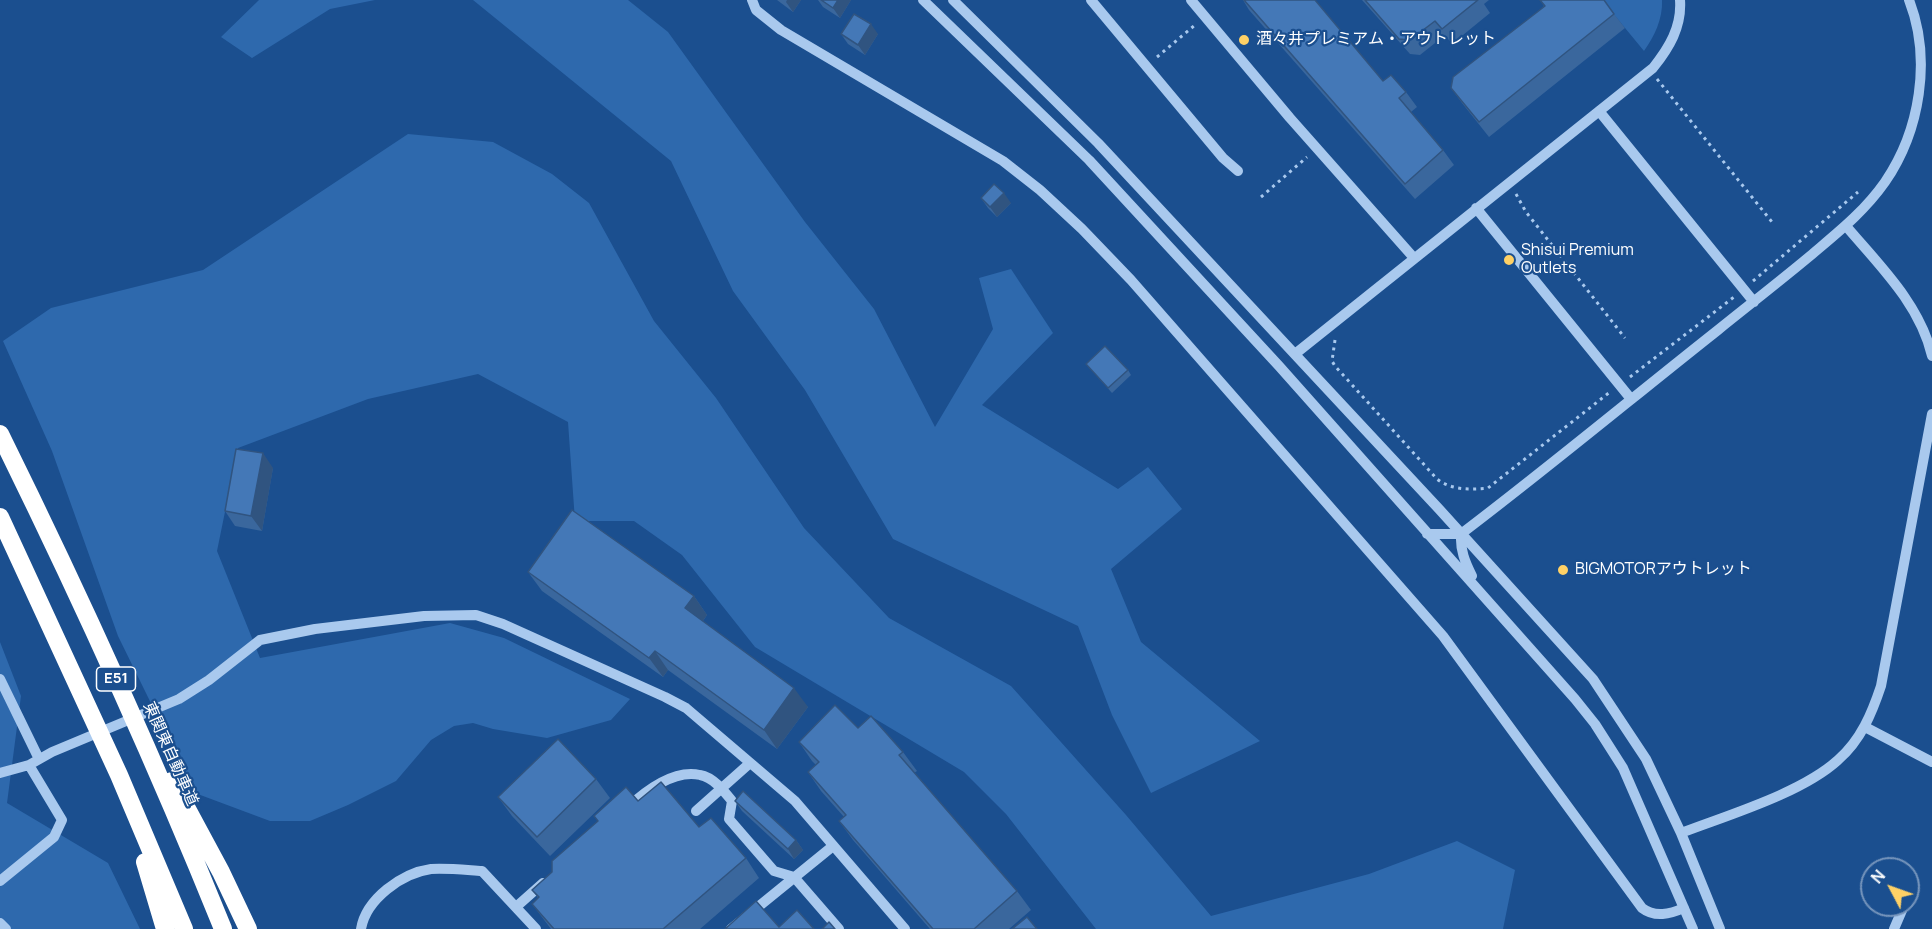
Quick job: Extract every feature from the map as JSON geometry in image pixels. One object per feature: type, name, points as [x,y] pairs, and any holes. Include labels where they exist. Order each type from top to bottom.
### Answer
[{"type":"highway","name":"東関東自動車道","points":[[0,434],[105,655],[224,929]]},
{"type":"highway","name":"E51","points":[[0,517],[119,775],[184,929]]},
{"type":"highway","points":[[105,655],[222,872],[248,929]]},
{"type":"highway","points":[[119,775],[165,929]]},
{"type":"street","points":[[752,0],[756,10],[781,30],[1003,161],[1040,190],[1082,229],[1147,298],[1443,636],[1642,908],[1649,914],[1656,915],[1684,908]]},
{"type":"street","points":[[922,0],[1089,160],[1279,366],[1575,699],[1623,768],[1659,846],[1693,929]]},
{"type":"street","points":[[953,0],[1098,143],[1593,679],[1646,759],[1681,833],[1720,929]]},
{"type":"street","points":[[1091,0],[1223,158],[1238,171]]},
{"type":"street","points":[[1191,0],[1296,126],[1414,258]]},
{"type":"street","points":[[1295,354],[1653,68],[1667,51],[1678,28],[1680,0]]},
{"type":"street","points":[[1428,534],[1461,534],[1754,302],[1865,208],[1895,166],[1914,120],[1921,70],[1919,41],[1914,12],[1909,0]]},
{"type":"street","points":[[1599,111],[1754,302]]},
{"type":"street","points":[[1476,208],[1631,399]]},
{"type":"street","points":[[1846,226],[1911,304],[1923,327],[1932,356]]},
{"type":"street","points":[[1681,833],[1809,781],[1839,759],[1864,727],[1873,710],[1881,686],[1932,414]]},
{"type":"street","points":[[1461,534],[1463,557],[1477,587]]},
{"type":"street","points":[[0,773],[34,762],[52,752],[179,699],[209,680],[260,640],[315,629],[424,616],[476,615],[503,624],[686,708],[795,801],[905,929]]},
{"type":"street","points":[[0,679],[34,762],[62,820],[54,837],[0,881]]},
{"type":"street","points":[[1864,727],[1932,762]]},
{"type":"street","points":[[696,811],[750,763]]},
{"type":"street","points":[[613,820],[639,796],[666,781],[686,775],[702,775],[722,788],[732,801],[729,819],[774,871],[795,877],[839,929]]},
{"type":"street","points":[[731,929],[833,846]]},
{"type":"street","points":[[361,929],[369,908],[384,892],[404,877],[431,869],[482,871],[536,929]]},
{"type":"street","points":[[516,907],[551,875]]},
{"type":"street","points":[[0,923],[6,929]]},
{"type":"path","points":[[1146,66],[1195,24]]},
{"type":"path","points":[[1664,73],[1657,79],[1773,222]]},
{"type":"path","points":[[1261,197],[1308,156]]},
{"type":"path","points":[[1340,332],[1334,340],[1332,361],[1335,366],[1437,480],[1446,487],[1488,488],[1744,290],[1843,207],[1863,187]]},
{"type":"path","points":[[1507,199],[1515,192],[1530,218],[1625,338]]},
{"type":"shaded area","points":[[259,0],[375,0],[330,9],[252,58],[221,37]]},
{"type":"shaded area","points":[[473,0],[628,0],[668,32],[805,222],[874,309],[935,427],[993,329],[979,278],[1011,269],[1053,333],[982,405],[1118,489],[1148,467],[1182,509],[1111,569],[1141,642],[1260,741],[1151,793],[1112,715],[1078,626],[893,539],[805,390],[733,291],[671,161]]},
{"type":"shaded area","points":[[1602,0],[1662,0],[1657,27],[1644,51]]},
{"type":"shaded area","points":[[408,134],[493,142],[552,174],[589,203],[654,321],[716,398],[804,528],[889,618],[1011,686],[1126,815],[1211,916],[1369,874],[1457,841],[1515,870],[1503,929],[1096,929],[1006,814],[964,772],[755,647],[682,555],[634,521],[575,521],[568,422],[478,374],[368,399],[238,448],[217,551],[260,658],[450,623],[504,638],[630,699],[611,720],[547,738],[493,729],[473,723],[454,726],[431,740],[396,781],[310,821],[270,821],[195,793],[118,636],[52,451],[3,341],[51,308],[203,270]]},
{"type":"shaded area","points":[[0,642],[21,696],[7,803],[108,863],[140,929],[0,929]]},
{"type":"building","points":[[821,0],[838,0],[833,8]]},
{"type":"building","points":[[1244,0],[1315,0],[1383,81],[1391,75],[1406,92],[1399,98],[1443,150],[1405,184]]},
{"type":"building","points":[[1365,0],[1478,0],[1442,29],[1435,21],[1410,40],[1399,39]]},
{"type":"building","points":[[1540,0],[1604,0],[1614,14],[1479,122],[1451,88],[1453,77],[1545,6]]},
{"type":"building","points":[[854,14],[871,24],[858,45],[841,34]]},
{"type":"building","points":[[994,184],[1004,193],[990,207],[981,198]]},
{"type":"building","points":[[1105,346],[1128,370],[1108,388],[1086,364]]},
{"type":"building","points":[[236,449],[263,453],[251,516],[225,511]]},
{"type":"building","points":[[572,510],[694,596],[685,608],[794,688],[764,730],[655,651],[649,658],[528,572]]},
{"type":"building","points":[[835,705],[858,728],[871,716],[903,752],[899,755],[1017,891],[974,929],[933,929],[839,821],[846,815],[808,772],[819,762],[799,742]]},
{"type":"building","points":[[558,739],[596,779],[537,837],[498,797]]},
{"type":"building","points":[[661,782],[699,827],[711,818],[746,858],[663,929],[554,929],[532,904],[539,897],[532,890],[552,872],[552,861],[598,821],[594,816],[626,787],[638,801]]},
{"type":"building","points":[[743,791],[796,840],[788,849],[735,801]]},
{"type":"building","points":[[756,901],[779,927],[797,910],[814,929],[725,929]]},
{"type":"building","points":[[1027,917],[1037,929],[1012,929]]},
{"type":"building","points":[[829,922],[835,929],[822,929]]},
{"type":"place","name":"酒々井プレミアム・アウトレット","points":[[1244,40]]},
{"type":"place","name":"Shisui Premium Outlets","points":[[1509,260]]},
{"type":"place","name":"BIGMOTORアウトレット","points":[[1563,570]]}]
